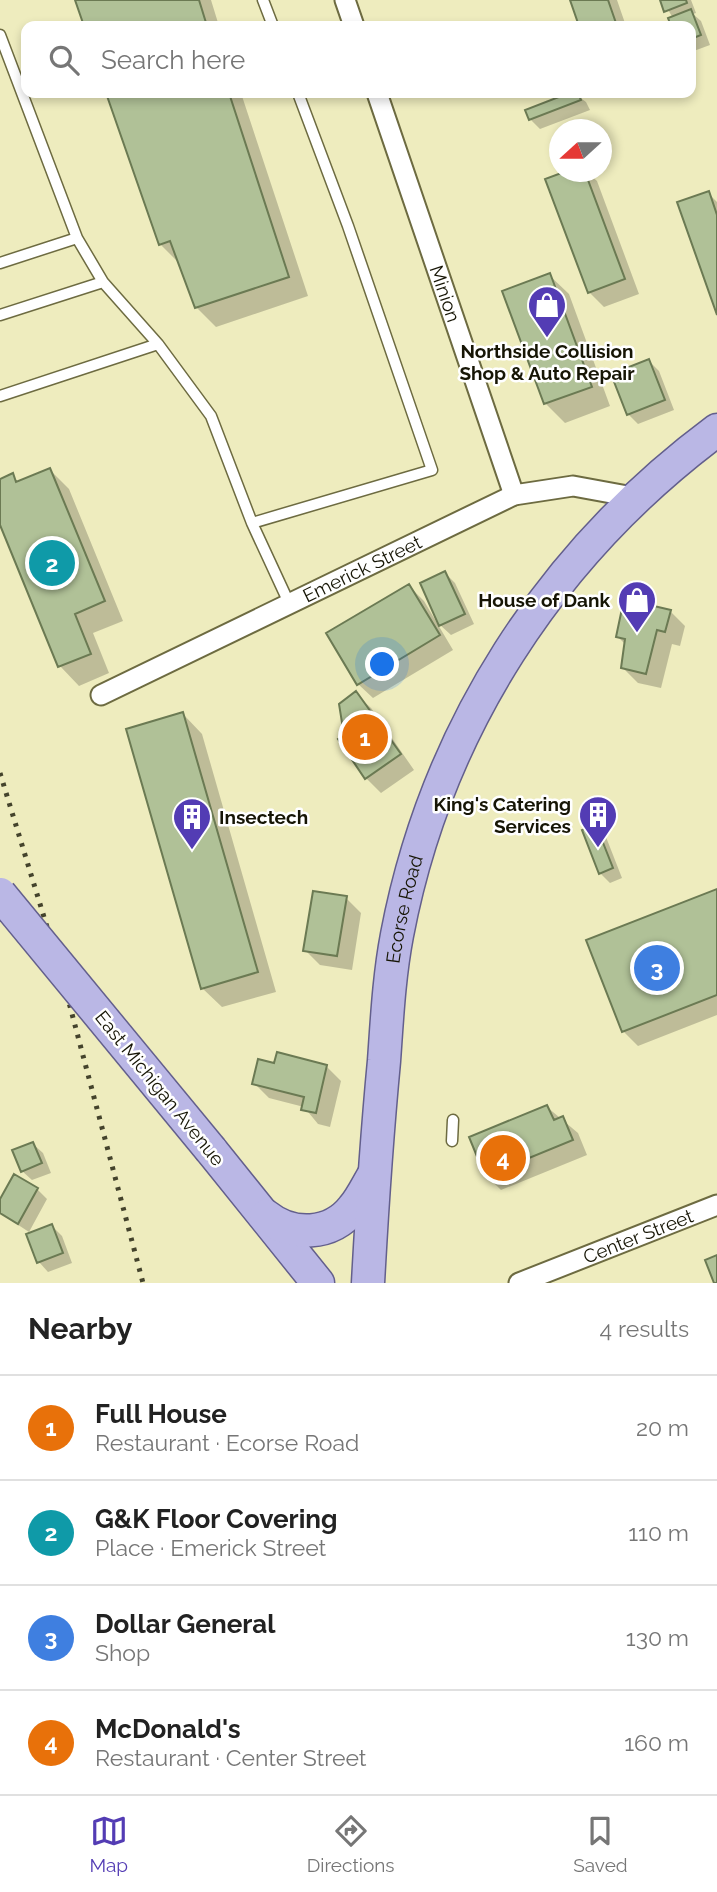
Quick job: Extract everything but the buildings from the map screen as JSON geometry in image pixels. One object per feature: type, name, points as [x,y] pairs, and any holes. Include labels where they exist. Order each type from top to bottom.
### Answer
[{"type":"main road","name":"Ecorse Road","points":[[368,1283],[374,1175],[397,937],[422,833],[437,790],[485,687],[541,602],[633,497],[717,430]]},
{"type":"main road","name":"East Michigan Avenue","points":[[0,894],[318,1283]]},
{"type":"main road","points":[[262,1213],[278,1225],[313,1232],[337,1223],[353,1209],[374,1175]]},
{"type":"street","points":[[345,0],[352,21]]},
{"type":"street","name":"Minion","points":[[379,98],[514,495]]},
{"type":"street","name":"Emerick Street","points":[[101,695],[514,495],[573,486],[633,497]]},
{"type":"street","name":"Center Street","points":[[519,1283],[717,1205]]},
{"type":"lane","points":[[263,0],[271,21]]},
{"type":"lane","points":[[0,35],[21,90]]},
{"type":"lane","points":[[24,98],[77,238],[103,282],[158,344],[211,416],[252,523],[289,603]]},
{"type":"lane","points":[[252,523],[432,470],[348,226],[300,98]]},
{"type":"lane","points":[[0,263],[77,238]]},
{"type":"lane","points":[[0,315],[103,282]]},
{"type":"lane","points":[[0,396],[158,344]]},
{"type":"lane","points":[[452,1141],[453,1120]]},
{"type":"railway","points":[[0,773],[62,976],[143,1283]]},
{"type":"place","name":"Northside Collision Shop & Auto Repair","points":[[547,339]]},
{"type":"place","name":"G&K Floor Covering","points":[[52,563]]},
{"type":"place","name":"House of Dank","points":[[637,634]]},
{"type":"place","name":"Full House","points":[[365,737]]},
{"type":"place","name":"King's Catering Services","points":[[598,849]]},
{"type":"place","name":"Insectech","points":[[192,851]]},
{"type":"place","name":"Dollar General","points":[[657,968]]},
{"type":"place","name":"McDonald's","points":[[503,1158]]}]
